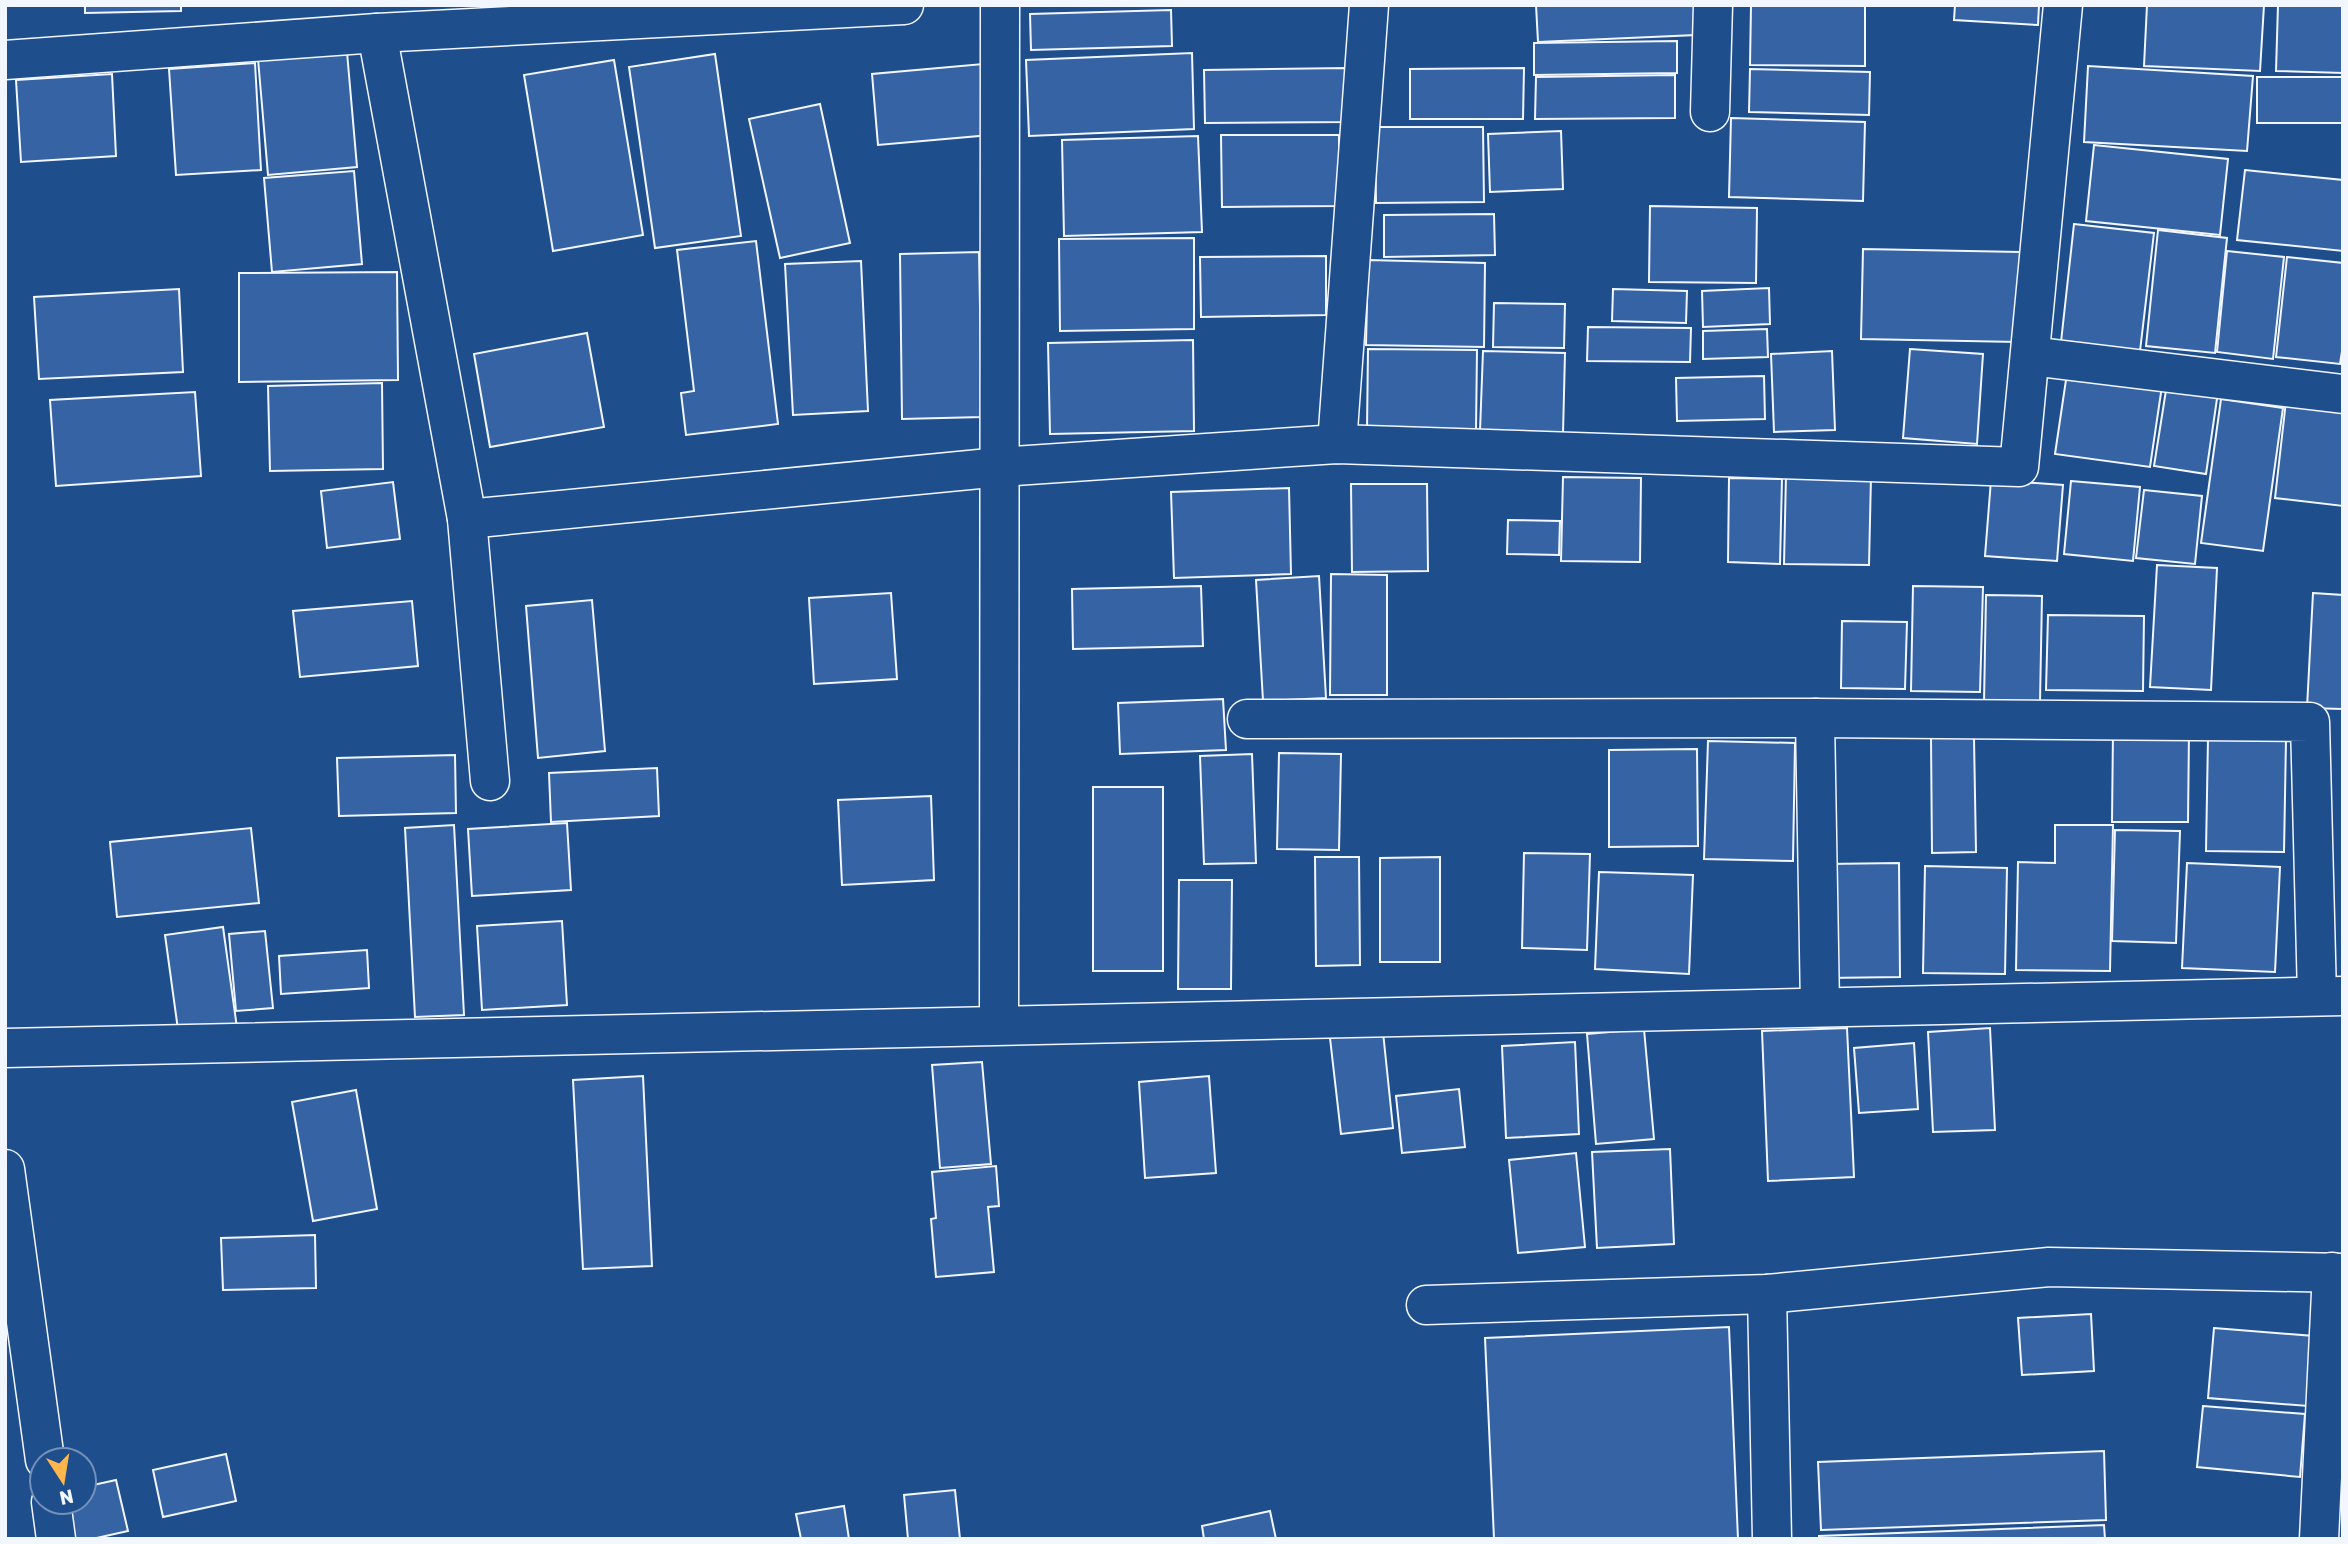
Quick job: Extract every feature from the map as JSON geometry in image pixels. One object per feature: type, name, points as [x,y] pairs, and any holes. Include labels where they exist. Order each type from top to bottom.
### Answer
[{"type":"street","points":[[5,60],[377,33],[904,5]]},
{"type":"street","points":[[999,1024],[1000,5]]},
{"type":"street","points":[[1337,444],[1369,5]]},
{"type":"street","points":[[1710,112],[1713,5]]},
{"type":"street","points":[[467,519],[1000,467],[1337,444],[2020,467],[2063,5]]},
{"type":"street","points":[[377,33],[467,519],[490,781]]},
{"type":"street","points":[[2031,355],[2343,394]]},
{"type":"street","points":[[1815,718],[1820,1007]]},
{"type":"street","points":[[5,1048],[2330,996],[2311,722],[1815,718],[1247,719]]},
{"type":"street","points":[[5,1169],[43,1446]]},
{"type":"street","points":[[1426,1305],[1767,1294],[2049,1267],[2337,1273],[2319,1539]]},
{"type":"street","points":[[1767,1294],[1772,1539]]},
{"type":"street","points":[[53,1516],[56,1539]]},
{"type":"building","points":[[85,5],[181,5],[181,11],[85,13]]},
{"type":"building","points":[[1536,5],[1694,5],[1696,35],[1538,42]]},
{"type":"building","points":[[1751,5],[1865,5],[1865,66],[1750,65]]},
{"type":"building","points":[[1955,5],[2039,5],[2038,25],[1954,20]]},
{"type":"building","points":[[2147,5],[2264,5],[2260,71],[2144,66]]},
{"type":"building","points":[[2278,5],[2343,5],[2343,73],[2276,71]]},
{"type":"building","points":[[1171,10],[1172,46],[1031,50],[1030,14]]},
{"type":"building","points":[[1677,41],[1677,73],[1534,75],[1534,43]]},
{"type":"building","points":[[347,52],[357,167],[268,175],[258,59]]},
{"type":"building","points":[[1192,53],[1194,129],[1029,136],[1026,60]]},
{"type":"building","points":[[715,54],[741,236],[655,248],[629,67]]},
{"type":"building","points":[[614,60],[643,235],[553,251],[524,75]]},
{"type":"building","points":[[255,63],[261,170],[176,175],[169,69]]},
{"type":"building","points":[[983,64],[990,135],[878,145],[872,74]]},
{"type":"building","points":[[2088,66],[2253,76],[2247,151],[2084,142]]},
{"type":"building","points":[[1347,68],[1348,122],[1205,123],[1204,70]]},
{"type":"building","points":[[1524,68],[1523,119],[1410,119],[1410,69]]},
{"type":"building","points":[[1750,69],[1870,72],[1869,115],[1749,112]]},
{"type":"building","points":[[112,74],[116,156],[21,162],[16,80]]},
{"type":"building","points":[[1675,75],[1675,118],[1535,119],[1536,77]]},
{"type":"building","points":[[2257,77],[2343,77],[2343,123],[2257,123]]},
{"type":"building","points":[[820,104],[850,243],[780,258],[749,119]]},
{"type":"building","points":[[1731,118],[1865,122],[1863,201],[1729,197]]},
{"type":"building","points":[[1375,127],[1483,127],[1484,202],[1376,203]]},
{"type":"building","points":[[1561,131],[1563,189],[1490,192],[1488,134]]},
{"type":"building","points":[[1221,135],[1339,135],[1339,206],[1222,207]]},
{"type":"building","points":[[1198,136],[1202,232],[1064,236],[1062,140]]},
{"type":"building","points":[[2094,145],[2228,159],[2220,235],[2086,221]]},
{"type":"building","points":[[2245,170],[2343,180],[2343,251],[2237,240]]},
{"type":"building","points":[[354,171],[362,264],[272,272],[264,178]]},
{"type":"building","points":[[1650,206],[1757,208],[1756,283],[1649,282]]},
{"type":"building","points":[[1494,214],[1495,255],[1384,257],[1384,215]]},
{"type":"building","points":[[2074,224],[2154,233],[2140,351],[2061,342]]},
{"type":"building","points":[[2158,230],[2227,238],[2215,353],[2146,346]]},
{"type":"building","points":[[1194,238],[1194,329],[1060,331],[1059,239]]},
{"type":"building","points":[[756,241],[778,424],[686,435],[681,393],[694,391],[677,250]]},
{"type":"building","points":[[1863,249],[2020,252],[2018,342],[1861,339]]},
{"type":"building","points":[[2227,251],[2284,257],[2273,359],[2217,352]]},
{"type":"building","points":[[979,252],[982,417],[902,419],[900,254]]},
{"type":"building","points":[[1326,256],[1326,315],[1201,317],[1200,257]]},
{"type":"building","points":[[2287,257],[2343,263],[2343,345],[2340,364],[2276,357]]},
{"type":"building","points":[[1368,260],[1485,263],[1484,347],[1366,345]]},
{"type":"building","points":[[861,261],[868,411],[793,415],[785,264]]},
{"type":"building","points":[[397,272],[398,380],[239,382],[239,273]]},
{"type":"building","points":[[1769,288],[1770,324],[1703,327],[1702,291]]},
{"type":"building","points":[[179,289],[183,372],[39,379],[34,297]]},
{"type":"building","points":[[1613,289],[1687,291],[1686,323],[1612,321]]},
{"type":"building","points":[[1494,303],[1565,304],[1564,348],[1493,347]]},
{"type":"building","points":[[1588,327],[1691,328],[1690,362],[1587,361]]},
{"type":"building","points":[[1767,329],[1768,357],[1703,359],[1703,331]]},
{"type":"building","points":[[587,333],[604,427],[490,447],[474,354]]},
{"type":"building","points":[[1193,340],[1194,431],[1050,434],[1048,343]]},
{"type":"building","points":[[1368,349],[1477,350],[1476,430],[1367,429]]},
{"type":"building","points":[[1910,349],[1983,354],[1977,444],[1903,438]]},
{"type":"building","points":[[1483,351],[1565,353],[1563,434],[1480,431]]},
{"type":"building","points":[[1832,351],[1835,430],[1774,432],[1771,354]]},
{"type":"building","points":[[2067,373],[2162,386],[2150,467],[2055,454]]},
{"type":"building","points":[[1764,376],[1765,419],[1677,421],[1676,378]]},
{"type":"building","points":[[382,383],[383,469],[270,471],[268,386]]},
{"type":"building","points":[[2167,384],[2218,392],[2206,474],[2154,466]]},
{"type":"building","points":[[195,392],[201,476],[56,486],[50,400]]},
{"type":"building","points":[[2221,399],[2283,408],[2263,551],[2201,543]]},
{"type":"building","points":[[2286,401],[2343,408],[2343,506],[2275,498]]},
{"type":"building","points":[[1786,475],[1871,476],[1869,565],[1784,564]]},
{"type":"building","points":[[1563,477],[1641,478],[1640,562],[1561,561]]},
{"type":"building","points":[[1729,478],[1782,479],[1780,564],[1728,562]]},
{"type":"building","points":[[1991,480],[2063,485],[2057,561],[1985,556]]},
{"type":"building","points":[[2071,481],[2140,487],[2133,561],[2064,554]]},
{"type":"building","points":[[393,482],[400,539],[327,548],[321,491]]},
{"type":"building","points":[[1351,484],[1427,484],[1428,571],[1352,572]]},
{"type":"building","points":[[1289,488],[1291,574],[1174,578],[1171,492]]},
{"type":"building","points":[[2144,490],[2202,496],[2195,564],[2136,558]]},
{"type":"building","points":[[1508,520],[1560,521],[1559,555],[1507,554]]},
{"type":"building","points":[[2157,565],[2217,568],[2211,690],[2150,687]]},
{"type":"building","points":[[1331,574],[1387,575],[1387,695],[1330,695]]},
{"type":"building","points":[[1319,576],[1326,698],[1263,701],[1256,580]]},
{"type":"building","points":[[1201,586],[1203,646],[1073,649],[1072,589]]},
{"type":"building","points":[[1913,586],[1983,587],[1980,692],[1911,691]]},
{"type":"building","points":[[891,593],[897,679],[814,684],[809,598]]},
{"type":"building","points":[[2313,593],[2343,595],[2343,709],[2307,708]]},
{"type":"building","points":[[1986,595],[2042,596],[2040,702],[1984,702]]},
{"type":"building","points":[[592,600],[605,751],[538,758],[526,606]]},
{"type":"building","points":[[412,601],[418,666],[300,677],[293,611]]},
{"type":"building","points":[[2048,615],[2144,616],[2143,691],[2046,690]]},
{"type":"building","points":[[1842,621],[1907,622],[1905,689],[1841,688]]},
{"type":"building","points":[[1223,699],[1226,750],[1120,754],[1118,703]]},
{"type":"building","points":[[2113,730],[2189,731],[2188,822],[2112,822]]},
{"type":"building","points":[[1931,738],[1974,738],[1976,852],[1932,853]]},
{"type":"building","points":[[2208,738],[2286,739],[2284,852],[2206,851]]},
{"type":"building","points":[[1708,741],[1795,743],[1793,861],[1704,859]]},
{"type":"building","points":[[1697,749],[1698,846],[1609,847],[1609,750]]},
{"type":"building","points":[[1279,753],[1341,754],[1339,850],[1277,849]]},
{"type":"building","points":[[1252,754],[1256,863],[1204,864],[1200,756]]},
{"type":"building","points":[[455,755],[456,813],[339,816],[337,758]]},
{"type":"building","points":[[657,768],[659,816],[551,822],[549,773]]},
{"type":"building","points":[[1093,787],[1163,787],[1163,971],[1093,971]]},
{"type":"building","points":[[931,796],[934,880],[842,885],[838,800]]},
{"type":"building","points":[[567,823],[571,890],[472,896],[468,829]]},
{"type":"building","points":[[454,825],[464,1015],[415,1017],[405,828]]},
{"type":"building","points":[[2055,825],[2113,825],[2110,971],[2016,970],[2018,862],[2055,863]]},
{"type":"building","points":[[251,828],[259,903],[117,917],[110,842]]},
{"type":"building","points":[[2115,830],[2180,831],[2176,943],[2112,941]]},
{"type":"building","points":[[1524,853],[1590,854],[1587,950],[1522,948]]},
{"type":"building","points":[[1315,857],[1359,857],[1360,965],[1316,966]]},
{"type":"building","points":[[1440,857],[1440,962],[1380,962],[1380,858]]},
{"type":"building","points":[[1899,863],[1900,977],[1826,978],[1826,864]]},
{"type":"building","points":[[2187,863],[2280,867],[2275,972],[2182,968]]},
{"type":"building","points":[[1925,866],[2007,868],[2005,974],[1923,973]]},
{"type":"building","points":[[1599,872],[1693,875],[1689,974],[1595,969]]},
{"type":"building","points":[[1179,880],[1232,880],[1231,989],[1178,989]]},
{"type":"building","points":[[562,921],[567,1005],[482,1010],[477,926]]},
{"type":"building","points":[[223,927],[237,1028],[179,1037],[165,935]]},
{"type":"building","points":[[265,931],[273,1008],[236,1011],[229,934]]},
{"type":"building","points":[[367,950],[369,988],[281,994],[279,956]]},
{"type":"building","points":[[1847,1028],[1854,1177],[1768,1181],[1762,1031]]},
{"type":"building","points":[[1990,1028],[1995,1130],[1933,1132],[1928,1032]]},
{"type":"building","points":[[1644,1029],[1654,1139],[1596,1144],[1587,1034]]},
{"type":"building","points":[[1383,1032],[1393,1128],[1341,1134],[1330,1038]]},
{"type":"building","points":[[1575,1042],[1579,1134],[1506,1138],[1502,1046]]},
{"type":"building","points":[[1914,1043],[1918,1109],[1859,1113],[1854,1048]]},
{"type":"building","points":[[982,1062],[991,1164],[940,1168],[932,1065]]},
{"type":"building","points":[[643,1076],[652,1266],[583,1269],[573,1080]]},
{"type":"building","points":[[1209,1076],[1216,1173],[1145,1178],[1139,1082]]},
{"type":"building","points":[[1459,1089],[1465,1147],[1402,1153],[1396,1096]]},
{"type":"building","points":[[356,1090],[377,1209],[313,1221],[292,1102]]},
{"type":"building","points":[[1670,1149],[1674,1244],[1597,1248],[1592,1152]]},
{"type":"building","points":[[1576,1153],[1585,1247],[1518,1253],[1509,1160]]},
{"type":"building","points":[[996,1166],[999,1206],[988,1207],[994,1272],[936,1277],[931,1219],[936,1218],[932,1172]]},
{"type":"building","points":[[315,1235],[316,1288],[223,1290],[221,1238]]},
{"type":"building","points":[[2091,1314],[2094,1371],[2022,1375],[2018,1318]]},
{"type":"building","points":[[1729,1327],[1738,1539],[1494,1539],[1485,1338]]},
{"type":"building","points":[[2214,1328],[2314,1336],[2308,1406],[2208,1398]]},
{"type":"building","points":[[2203,1406],[2305,1414],[2300,1477],[2197,1467]]},
{"type":"building","points":[[2104,1451],[2106,1520],[1821,1530],[1818,1462]]},
{"type":"building","points":[[226,1454],[236,1501],[163,1517],[153,1470]]},
{"type":"building","points":[[116,1480],[128,1531],[92,1539],[71,1539],[66,1516],[98,1516],[98,1484]]},
{"type":"building","points":[[955,1490],[960,1539],[908,1539],[904,1495]]},
{"type":"building","points":[[844,1506],[849,1539],[801,1539],[796,1514]]},
{"type":"building","points":[[1270,1511],[1276,1539],[1204,1539],[1202,1526]]},
{"type":"building","points":[[2104,1525],[2105,1539],[1819,1539],[1819,1536]]}]
